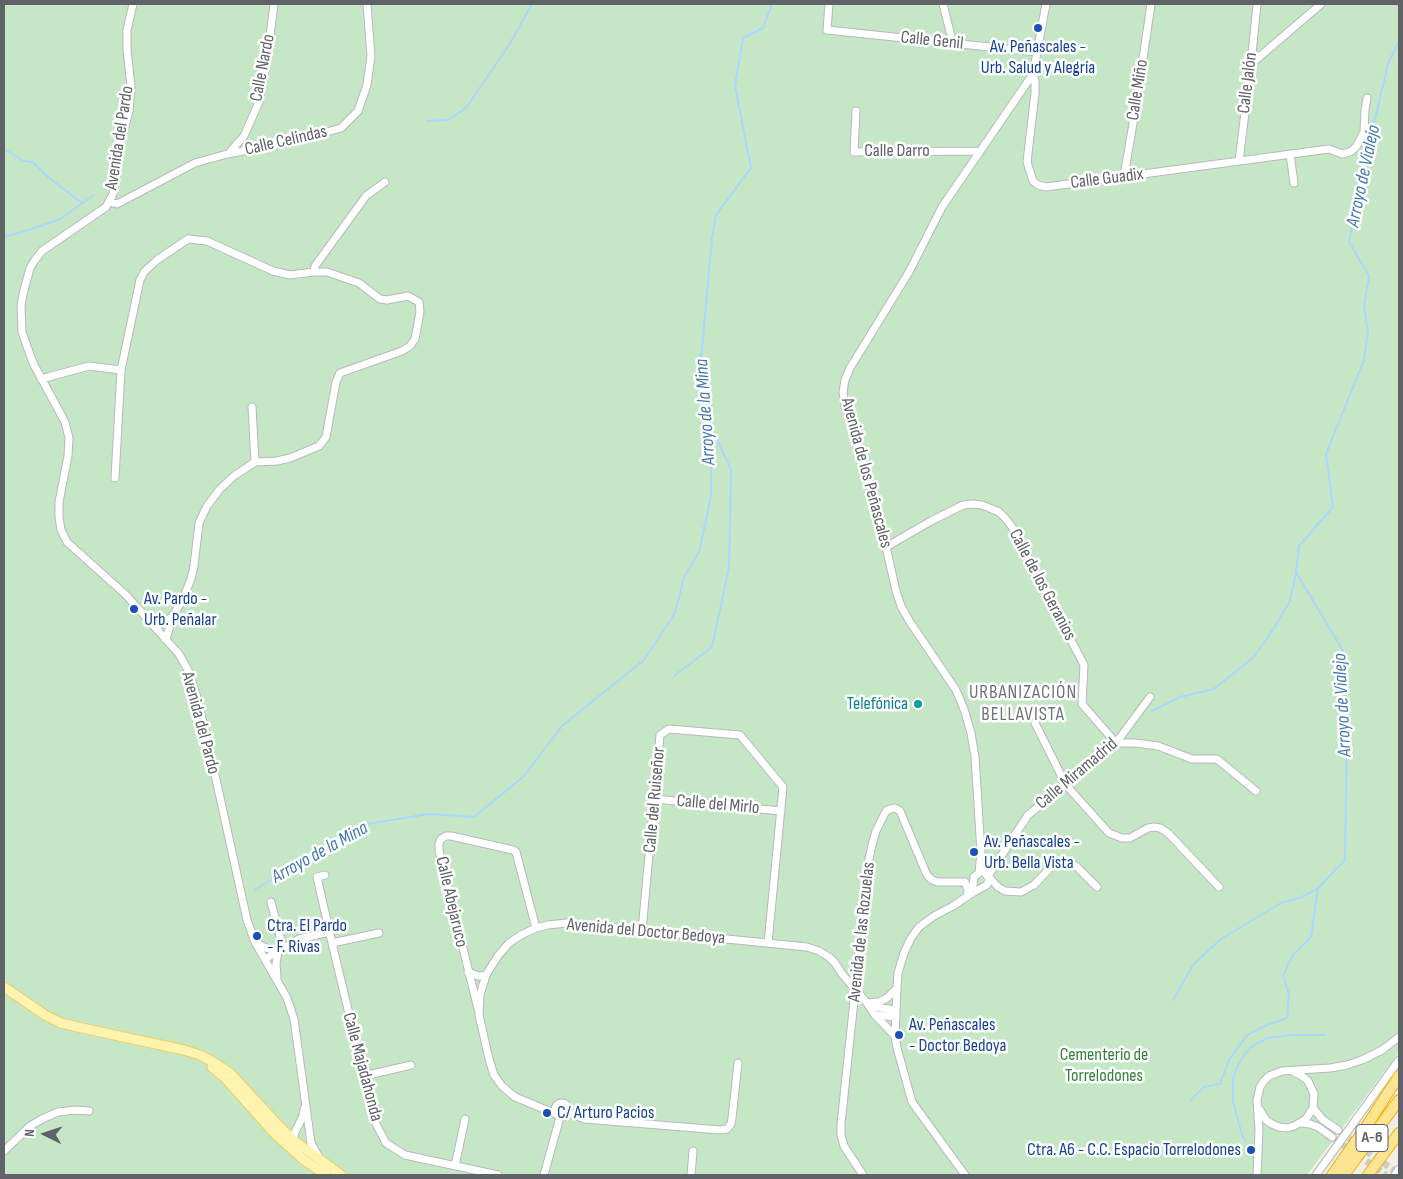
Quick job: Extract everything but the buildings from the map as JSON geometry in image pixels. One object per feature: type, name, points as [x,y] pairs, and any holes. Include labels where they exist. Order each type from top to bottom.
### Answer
[{"type":"highway","points":[[1332,1175],[1399,1076]]},
{"type":"highway","name":"A-6","points":[[1344,1175],[1399,1100]]},
{"type":"highway","name":"A-6","points":[[1368,1175],[1399,1133]]},
{"type":"main road","points":[[4,987],[45,1015],[61,1022],[184,1050],[213,1062],[230,1073],[280,1127],[296,1132],[322,1161],[341,1175]]},
{"type":"main road","points":[[184,1050],[210,1065],[225,1078],[276,1136],[304,1160],[327,1175]]},
{"type":"street","name":"Avenida del Pardo","points":[[133,4],[128,30],[127,49],[131,87],[129,111],[122,137],[110,202],[101,211],[42,251],[30,268],[23,294],[21,306],[22,326],[32,363],[65,422],[69,438],[68,456],[59,502],[61,530],[67,542],[126,595],[179,654],[188,670],[197,698],[247,920],[255,942],[287,998],[294,1019],[311,1143]]},
{"type":"street","name":"Calle Nardo","points":[[227,154],[244,136],[259,102],[274,4]]},
{"type":"street","name":"Calle Celindas","points":[[110,202],[117,204],[195,163],[227,154],[292,142],[341,128],[358,111],[368,85],[371,56],[367,4]]},
{"type":"street","name":"Calle Genil","points":[[829,4],[827,30],[1038,52]]},
{"type":"street","points":[[943,4],[953,44]]},
{"type":"street","name":"Avenida de los Peñascales","points":[[985,875],[981,855],[975,757],[971,733],[956,690],[901,606],[877,507],[845,406],[843,392],[850,368],[909,272],[942,207],[1033,74],[1046,4]]},
{"type":"street","name":"Calle Miño","points":[[1124,176],[1151,4]]},
{"type":"street","name":"Calle Jalón","points":[[1239,161],[1257,4]]},
{"type":"street","points":[[1251,64],[1321,4]]},
{"type":"street","name":"Calle Guadix","points":[[1033,74],[1035,93],[1027,162],[1033,181],[1038,186],[1046,187],[1328,149],[1342,154],[1350,152],[1356,147],[1364,132],[1367,98]]},
{"type":"street","name":"Calle Darro","points":[[856,111],[854,152],[980,151]]},
{"type":"street","points":[[1290,154],[1294,182]]},
{"type":"street","points":[[314,272],[315,266],[366,196],[385,182]]},
{"type":"street","points":[[115,478],[121,370],[140,280],[144,272],[157,260],[188,239],[208,241],[272,271],[290,275],[327,272],[356,282],[380,299],[387,300],[405,296],[419,302],[420,308],[415,339],[410,346],[402,352],[340,373],[336,382],[326,437],[319,446],[290,458],[256,462],[227,482],[207,506],[199,523],[191,579],[182,601],[172,617],[165,639]]},
{"type":"street","points":[[40,378],[89,366],[121,370]]},
{"type":"street","points":[[252,407],[256,462]]},
{"type":"street","name":"Calle de los Geranios","points":[[886,547],[963,505],[982,505],[999,512],[1012,527],[1084,665],[1082,704],[1116,743]]},
{"type":"street","points":[[155,627],[172,617]]},
{"type":"street","name":"Calle Miramadrid","points":[[985,875],[1028,815],[1116,743],[1150,697]]},
{"type":"street","points":[[1035,723],[1066,785],[1109,833],[1116,837],[1130,838],[1148,828],[1154,827],[1168,832],[1219,887]]},
{"type":"street","name":"Calle del Ruiseñor","points":[[642,931],[660,735],[669,729],[740,735],[784,787],[768,943]]},
{"type":"street","points":[[1116,743],[1158,746],[1192,759],[1217,759],[1256,791]]},
{"type":"street","name":"Calle del Mirlo","points":[[655,798],[781,810]]},
{"type":"street","name":"Avenida de las Rozuelas","points":[[863,1175],[844,1146],[841,1135],[842,1115],[872,845],[876,831],[886,811],[895,808],[900,811],[927,875],[932,880],[938,882],[974,883]]},
{"type":"street","name":"Calle Abejaruco","points":[[479,1015],[439,850],[441,839],[451,836],[516,852],[536,928]]},
{"type":"street","points":[[985,875],[1005,891],[1020,892],[1034,885],[1056,864],[1064,863],[1076,866],[1097,887]]},
{"type":"street","name":"Calle Majadahonda","points":[[325,875],[317,877],[329,932],[375,1122],[386,1143],[405,1154],[498,1175]]},
{"type":"street","points":[[969,895],[974,883],[974,877],[985,875]]},
{"type":"street","points":[[964,1175],[912,1102],[898,1055],[895,1036],[897,988],[900,965],[904,953],[919,927],[934,916],[985,887],[989,881],[985,875]]},
{"type":"street","points":[[965,882],[969,895]]},
{"type":"street","points":[[974,883],[978,887],[998,887]]},
{"type":"street","name":"Avenida del Pardo","points":[[271,902],[280,950],[276,964],[277,978]]},
{"type":"street","name":"Avenida del Doctor Bedoya","points":[[558,1116],[515,1097],[502,1086],[494,1075],[479,1015],[480,995],[486,975],[498,956],[509,943],[521,935],[548,925],[566,923],[807,947],[819,951],[836,963],[842,974],[875,1015],[895,1036]]},
{"type":"street","points":[[265,960],[299,939],[329,932]]},
{"type":"street","points":[[332,943],[379,933]]},
{"type":"street","points":[[255,942],[266,948],[280,950]]},
{"type":"street","name":"Calle Abejaruco","points":[[468,972],[478,976],[486,975]]},
{"type":"street","points":[[867,1003],[879,1002],[887,998],[897,988]]},
{"type":"street","points":[[867,1003],[896,1014]]},
{"type":"street","points":[[875,1015],[896,1014]]},
{"type":"street","points":[[1256,1175],[1260,1130],[1258,1093],[1264,1081],[1275,1072],[1347,1065],[1382,1050],[1399,1037]]},
{"type":"street","points":[[1316,1175],[1399,1060]]},
{"type":"street","points":[[568,1113],[585,1118],[720,1130],[727,1129],[731,1124],[732,1118],[738,1063]]},
{"type":"street","points":[[364,1076],[411,1065]]},
{"type":"street","points":[[1258,1108],[1266,1120],[1272,1124],[1287,1128],[1301,1123],[1310,1114],[1313,1108],[1314,1094],[1308,1081],[1289,1071]]},
{"type":"street","points":[[305,1101],[304,1116],[296,1132],[298,1149],[327,1175]]},
{"type":"street","points":[[544,1175],[558,1116],[556,1107],[560,1104],[567,1106],[568,1113]]},
{"type":"street","name":"Avenida del Doctor Bedoya","points":[[536,1105],[560,1104]]},
{"type":"street","points":[[1313,1108],[1323,1120],[1338,1130]]},
{"type":"street","points":[[4,1151],[30,1126],[42,1119],[58,1112],[89,1111]]},
{"type":"street","points":[[558,1116],[565,1117],[568,1113]]},
{"type":"street","points":[[455,1166],[466,1119]]},
{"type":"street","points":[[1301,1123],[1318,1127],[1332,1137]]},
{"type":"street","points":[[280,1127],[290,1128],[296,1132]]},
{"type":"street","points":[[296,1132],[302,1130],[306,1133],[322,1161]]},
{"type":"street","points":[[691,1175],[693,1151]]},
{"type":"street","points":[[1395,1175],[1399,1169]]},
{"type":"green space","name":"Cementerio de Torrelodones","points":[[4,4],[1399,4],[1399,1052],[1307,1175],[4,1175]]},
{"type":"waterway","points":[[427,121],[448,120],[466,108],[509,45],[532,4]]},
{"type":"waterway","name":"Arroyo de la Mina","points":[[254,890],[367,824],[429,814],[474,817],[524,776],[562,726],[644,660],[675,613],[684,577],[699,552],[711,496],[711,424],[701,359],[716,215],[751,168],[735,86],[743,38],[763,28],[772,4]]},
{"type":"waterway","name":"Arroyo de Vialejo","points":[[1191,1100],[1204,1087],[1220,1084],[1229,1060],[1247,1035],[1287,1018],[1289,994],[1283,976],[1292,956],[1311,937],[1318,888],[1345,860],[1347,723],[1343,651],[1296,572],[1299,546],[1333,507],[1326,454],[1364,360],[1368,332],[1364,306],[1369,276],[1349,242],[1366,157],[1388,64],[1399,41]]},
{"type":"waterway","points":[[4,149],[24,161],[33,162],[48,177],[82,203]]},
{"type":"waterway","points":[[4,237],[60,219],[94,195]]},
{"type":"waterway","points":[[674,676],[712,647],[729,567],[731,470],[711,426]]},
{"type":"waterway","points":[[1152,711],[1180,697],[1214,689],[1254,657],[1290,601],[1296,573]]},
{"type":"waterway","points":[[1173,1000],[1193,965],[1221,939],[1281,903],[1302,897],[1317,889]]},
{"type":"waterway","points":[[1246,1142],[1242,1135],[1233,1102],[1233,1078],[1244,1055],[1254,1045],[1268,1038],[1290,1035],[1325,1035]]},
{"type":"tunnel","points":[[1340,1132],[1399,1174]]},
{"type":"tunnel","points":[[1332,1137],[1386,1175]]},
{"type":"place","name":"Av. Peñascales - Urb. Salud y Alegría","points":[[1038,28]]},
{"type":"place","name":"Av. Pardo - Urb. Peñalar","points":[[134,609]]},
{"type":"place","name":"Telefónica","points":[[918,704]]},
{"type":"place","name":"Av. Peñascales - Urb. Bella Vista","points":[[974,852]]},
{"type":"place","name":"Ctra. El Pardo - F. Rivas","points":[[257,936]]},
{"type":"place","name":"Av. Peñascales - Doctor Bedoya","points":[[899,1035]]},
{"type":"place","name":"C/ Arturo Pacios","points":[[547,1113]]},
{"type":"place","name":"Ctra. A6 - C.C. Espacio Torrelodones","points":[[1251,1150]]},
{"type":"district","name":"URBANIZACIÓN BELLAVISTA","points":[[1023,704]]}]
